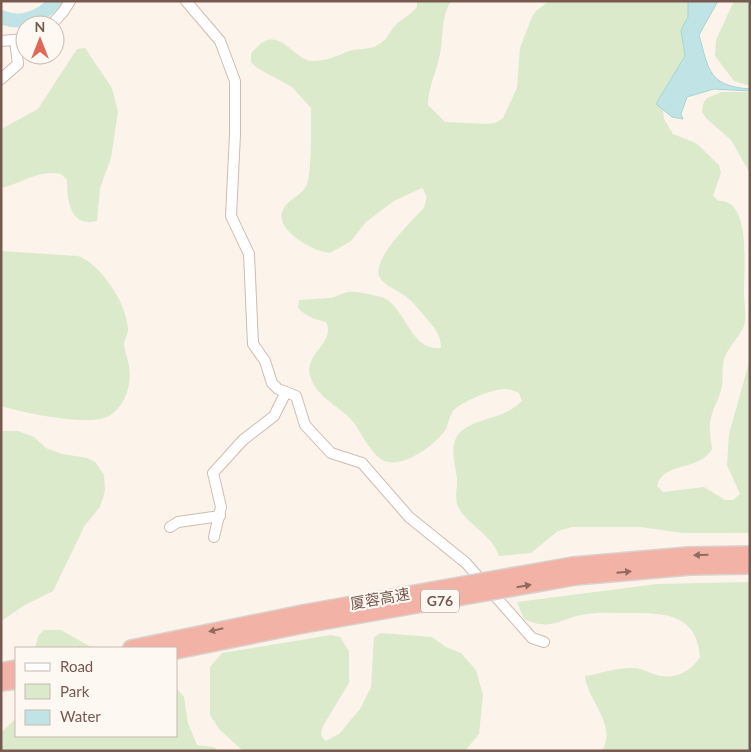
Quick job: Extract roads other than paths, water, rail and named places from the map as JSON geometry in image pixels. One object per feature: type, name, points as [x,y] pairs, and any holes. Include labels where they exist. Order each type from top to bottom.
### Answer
[{"type":"highway","name":"厦蓉高速","points":[[137,647],[574,571],[688,555],[750,554]]},
{"type":"highway","name":"厦蓉高速","points":[[574,571],[750,566]]},
{"type":"highway","name":"厦蓉高速","points":[[178,650],[265,626]]},
{"type":"highway","points":[[1,671],[15,668]]},
{"type":"highway","points":[[1,683],[15,681]]},
{"type":"street","points":[[60,15],[70,1]]},
{"type":"street","points":[[186,1],[220,41],[235,82],[235,134],[231,216],[249,254],[253,344],[264,361],[272,382],[278,389],[296,396],[305,425],[331,454],[362,463],[409,517],[466,563],[532,638],[544,642]]},
{"type":"street","points":[[1,41],[15,40]]},
{"type":"street","points":[[1,79],[17,65]]},
{"type":"street","points":[[214,537],[221,507],[213,472],[243,440],[274,416],[286,392]]},
{"type":"street","points":[[170,527],[178,522],[220,516]]},
{"type":"water","points":[[688,1],[718,1],[699,35],[708,67],[718,80],[736,87],[750,89],[750,91],[714,89],[687,97],[681,114],[683,119],[672,117],[656,104],[685,56],[681,30],[688,17]]},
{"type":"waterway","points":[[1,17],[17,21],[31,18],[44,12],[56,1]]}]
